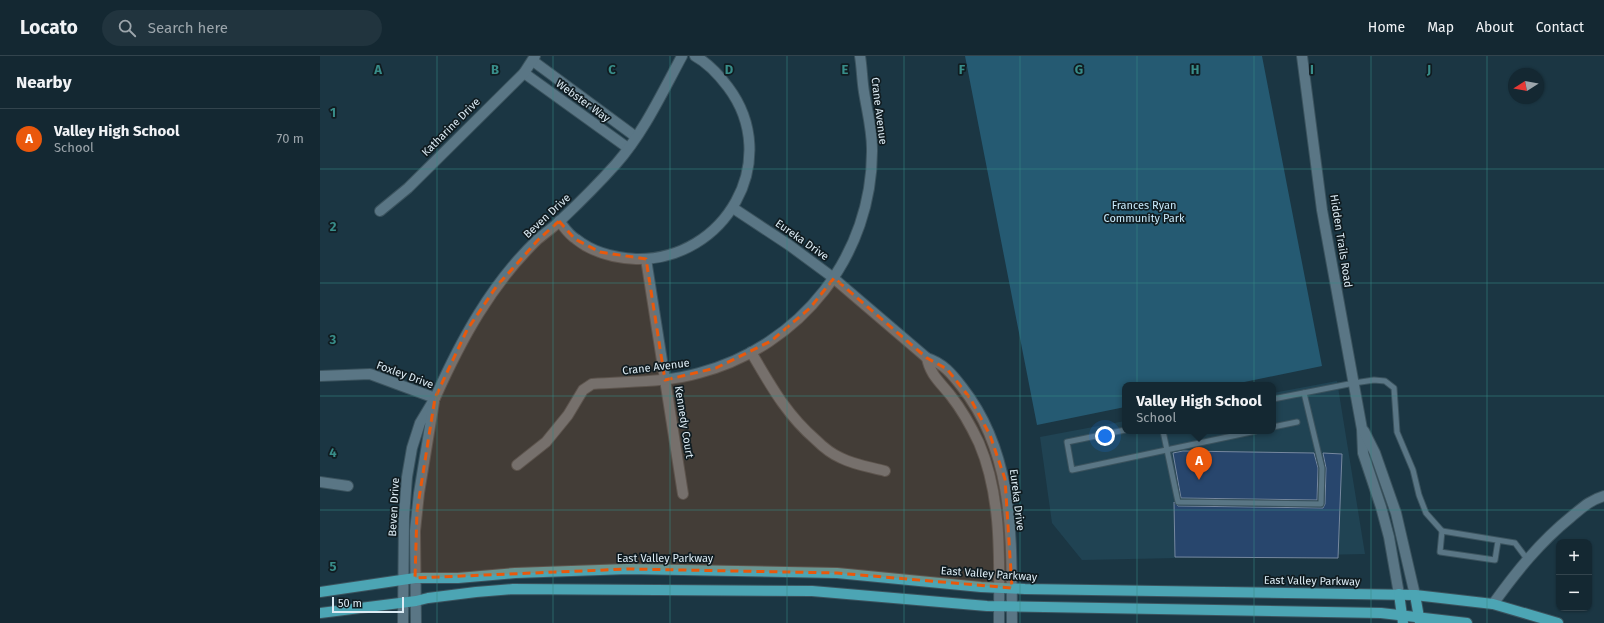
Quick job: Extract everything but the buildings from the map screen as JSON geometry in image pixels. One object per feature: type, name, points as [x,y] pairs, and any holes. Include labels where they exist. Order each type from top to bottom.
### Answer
[{"type":"main road","name":"East Valley Parkway","points":[[320,592],[415,578],[458,578],[515,572],[628,569],[837,573],[999,588],[1414,595],[1493,604],[1558,623]]},
{"type":"main road","points":[[320,613],[476,592],[513,589],[676,589],[812,591],[999,607],[1381,613],[1403,619],[1467,623]]},
{"type":"main road","points":[[1399,594],[1403,619]]},
{"type":"main road","points":[[1414,595],[1420,620]]},
{"type":"street","name":"Beven Drive","points":[[402,623],[404,517],[408,469],[412,448],[420,423],[435,398],[453,358],[468,330],[496,287],[538,240],[559,221],[616,163],[648,120],[682,56]]},
{"type":"street","points":[[559,221],[575,239],[600,252],[628,259],[646,259],[673,255],[704,239],[715,229],[733,208],[748,169],[749,151],[747,130],[743,113],[735,95],[721,77],[702,60],[695,56]]},
{"type":"street","name":"Crane Avenue","points":[[516,465],[546,442],[568,415],[584,390],[592,384],[665,380],[700,373],[727,364],[771,341],[786,330],[810,308],[834,278],[850,249],[864,212],[871,169],[872,148],[870,120],[864,92],[860,56]]},
{"type":"street","name":"Hidden Trails Road","points":[[1302,56],[1322,210],[1362,429],[1363,453],[1389,537],[1399,594]]},
{"type":"street","name":"Webster Way","points":[[534,59],[636,137]]},
{"type":"street","name":"Katharine Drive","points":[[380,211],[408,188],[524,73],[534,59]]},
{"type":"street","name":"Webster Way","points":[[524,73],[628,148]]},
{"type":"street","name":"Eureka Drive","points":[[733,208],[789,245],[834,278],[927,358],[936,361],[947,369],[970,398],[990,435],[998,456],[1004,479],[1008,507],[1012,588],[1012,623]]},
{"type":"street","name":"Kennedy Court","points":[[646,259],[683,494]]},
{"type":"street","points":[[751,352],[777,397],[806,432],[823,447],[840,458],[859,465],[885,471]]},
{"type":"street","name":"Eureka Drive","points":[[927,358],[929,368],[951,395],[970,425],[985,459],[996,516],[999,623]]},
{"type":"street","name":"Foxley Drive","points":[[320,376],[370,374],[435,398]]},
{"type":"street","name":"Beven Drive","points":[[416,623],[415,530],[435,398]]},
{"type":"street","name":"Hidden Trails Road","points":[[1362,429],[1374,448],[1396,512],[1414,595]]},
{"type":"street","points":[[320,482],[348,486]]},
{"type":"street","points":[[1493,604],[1527,559],[1552,533],[1593,499],[1604,496]]},
{"type":"lane","points":[[1276,398],[1354,382],[1374,380],[1385,381],[1394,388],[1397,432],[1413,470],[1419,495],[1426,514],[1442,531],[1516,543],[1527,559]]},
{"type":"lane","points":[[1164,434],[1178,502],[1321,504],[1322,468],[1304,393]]},
{"type":"lane","points":[[1276,426],[1297,422]]},
{"type":"lane","points":[[1122,431],[1066,442],[1072,470],[1242,434]]},
{"type":"lane","points":[[1442,531],[1440,552],[1495,560],[1498,541]]},
{"type":"highlighted area","points":[[559,221],[575,239],[600,252],[646,259],[665,380],[716,368],[771,341],[810,308],[834,278],[927,358],[947,369],[970,398],[990,435],[1005,479],[1012,588],[837,573],[628,569],[415,578],[417,511],[435,398],[467,330],[496,287],[538,240]]},
{"type":"shaded area","points":[[1337,381],[1365,554],[1082,560],[1052,523],[1040,437],[1122,422],[1122,434],[1276,434],[1276,392]]},
{"type":"green space","name":"Frances Ryan Community Park","points":[[965,56],[1262,56],[1322,366],[1245,382],[1122,382],[1122,408],[1037,425]]},
{"type":"place","name":"Valley High School","points":[[1199,480]]}]
